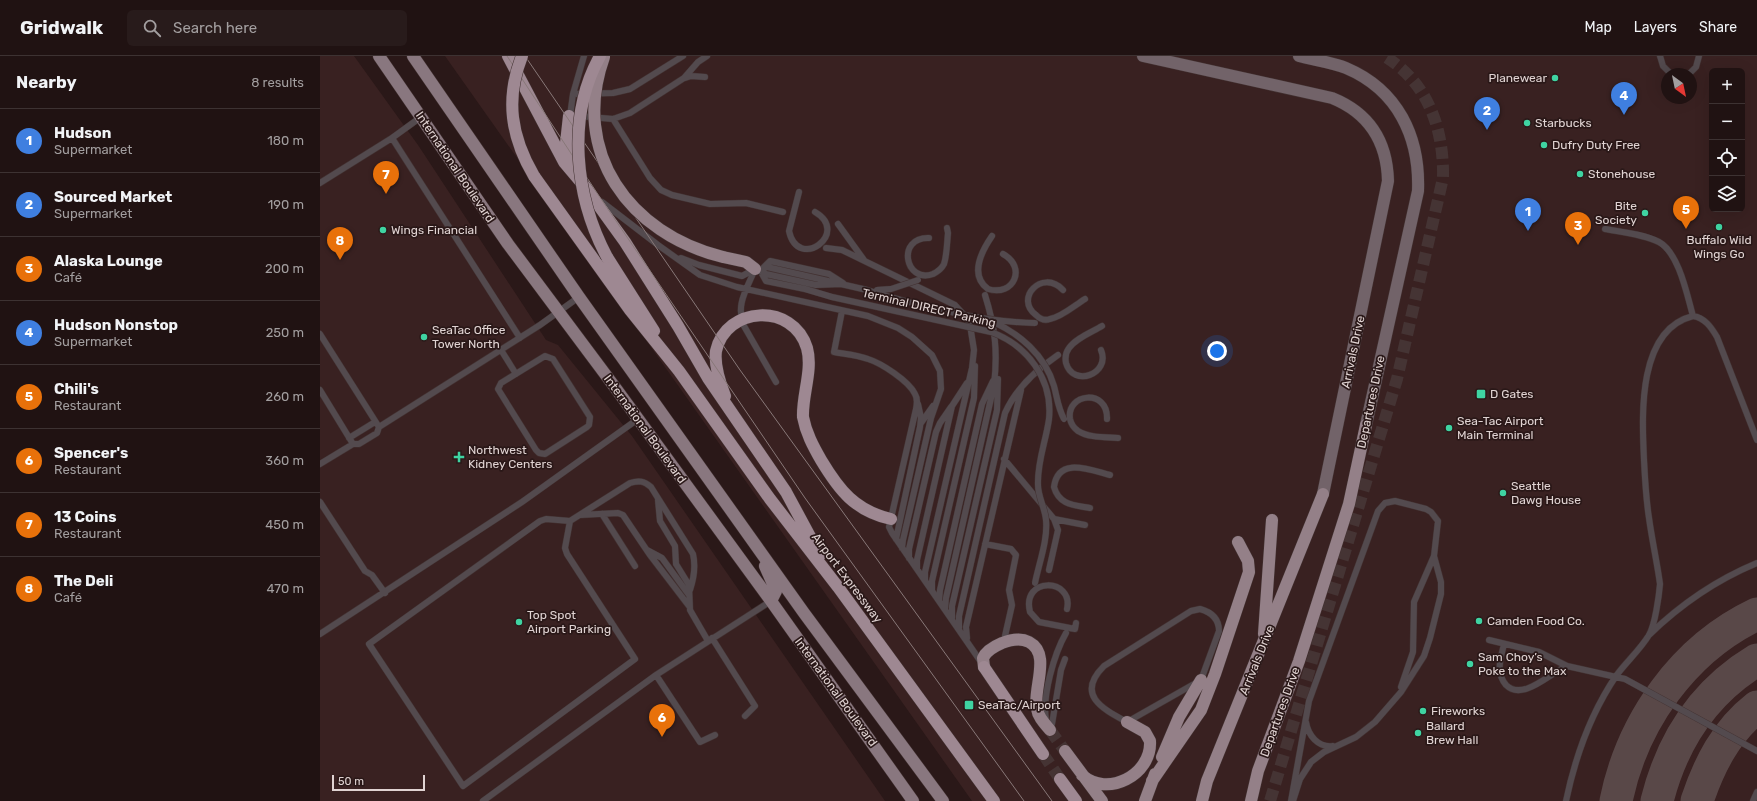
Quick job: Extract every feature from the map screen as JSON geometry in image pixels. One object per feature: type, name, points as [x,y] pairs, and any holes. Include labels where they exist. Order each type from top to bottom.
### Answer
[{"type":"highway","points":[[508,56],[557,151],[625,242],[732,413],[786,492],[838,588]]},
{"type":"highway","points":[[522,56],[513,86],[512,105],[513,124],[522,154],[534,176],[630,310],[679,371]]},
{"type":"highway","points":[[600,56],[591,73],[583,103],[579,140],[579,159],[584,196],[589,217],[607,257],[638,303],[679,371]]},
{"type":"highway","points":[[605,56],[595,92],[594,117],[599,148],[612,178],[632,205],[661,230],[690,247],[723,258],[746,262],[758,270]]},
{"type":"highway","points":[[569,116],[567,149],[568,163],[572,172]]},
{"type":"highway","points":[[732,413],[720,385],[716,358],[717,350],[724,334],[742,320],[751,316],[770,315],[786,320],[803,338],[808,356],[803,418],[812,445],[838,487],[852,501],[870,512],[891,519]]},
{"type":"highway","name":"Airport Expressway","points":[[679,371],[770,499],[838,588],[994,801]]},
{"type":"highway","name":"Departures Drive","points":[[1251,801],[1258,771],[1299,660],[1349,504],[1366,425]]},
{"type":"highway","name":"Arrivals Drive","points":[[1202,801],[1207,781],[1323,494]]},
{"type":"highway","points":[[1263,645],[1272,520]]},
{"type":"highway","points":[[1152,781],[1193,723],[1207,697],[1249,572],[1248,561],[1238,542]]},
{"type":"highway","points":[[1043,754],[984,667],[983,658],[988,652],[1007,641],[1024,640],[1033,644],[1038,652],[1040,660],[1036,699],[1037,710],[1050,727]]},
{"type":"highway","points":[[1145,801],[1179,717],[1201,680]]},
{"type":"highway","points":[[1082,774],[1092,781],[1107,784],[1121,782],[1138,773],[1145,762],[1150,741],[1145,732],[1127,722]]},
{"type":"highway","points":[[1067,752],[1102,801]]},
{"type":"highway","points":[[1060,779],[1076,801]]},
{"type":"main road","name":"International Boulevard","points":[[379,56],[508,244],[771,601],[914,801]]},
{"type":"main road","name":"International Boulevard","points":[[412,56],[579,297],[804,613],[943,801]]},
{"type":"main road","name":"Arrivals Drive","points":[[1143,56],[1332,98],[1351,107],[1361,115],[1376,134],[1382,145],[1388,169],[1387,188],[1323,494]]},
{"type":"main road","name":"Departures Drive","points":[[1299,56],[1346,68],[1364,77],[1379,89],[1404,119],[1412,136],[1417,155],[1419,173],[1418,191],[1366,425]]},
{"type":"main road","points":[[756,544],[776,591],[771,601]]},
{"type":"main road","points":[[771,601],[775,598],[783,598],[804,613]]},
{"type":"lane","points":[[584,56],[573,94],[569,116],[613,119],[630,113],[684,78],[698,62],[706,56]]},
{"type":"lane","points":[[573,94],[613,93],[630,89],[683,56]]},
{"type":"lane","points":[[1660,56],[1665,68]]},
{"type":"lane","points":[[1695,68],[1699,56]]},
{"type":"lane","points":[[684,78],[691,76],[705,77]]},
{"type":"lane","points":[[320,183],[392,138],[421,117]]},
{"type":"lane","points":[[613,119],[650,178],[666,193],[710,204],[746,203],[784,212]]},
{"type":"lane","points":[[392,138],[520,338]]},
{"type":"lane","points":[[586,188],[606,206],[700,275],[747,289],[842,312],[868,316],[898,328],[922,345],[932,355],[940,371],[942,384],[930,418],[902,548]]},
{"type":"lane","points":[[799,192],[789,231],[790,238],[800,247],[812,249],[819,246],[826,237],[827,225],[820,215],[815,212]]},
{"type":"lane","points":[[838,224],[864,261]]},
{"type":"lane","points":[[929,238],[919,239],[914,242],[908,253],[909,264],[912,270],[923,275],[935,273],[944,263],[948,233],[947,228]]},
{"type":"lane","points":[[1605,229],[1645,237],[1659,242],[1668,249],[1679,272],[1693,316]]},
{"type":"lane","points":[[992,236],[983,248],[977,273],[979,280],[988,289],[1001,291],[1007,288],[1014,279],[1015,267],[1013,261],[1003,254]]},
{"type":"lane","points":[[826,248],[842,250],[955,305],[961,310],[970,325],[974,350],[975,387],[932,581],[932,590]]},
{"type":"lane","points":[[672,255],[698,265],[742,276],[758,270],[770,261],[830,274],[851,287]]},
{"type":"lane","points":[[758,270],[747,289],[740,305],[740,311],[742,320],[776,382]]},
{"type":"lane","points":[[758,270],[766,274],[816,285],[841,284],[904,301],[976,316],[1015,322],[1036,323]]},
{"type":"lane","name":"Terminal DIRECT Parking","points":[[758,270],[766,281],[996,334],[1010,340],[1018,346],[1037,367],[1045,384],[1049,412],[1038,484],[1047,526],[1035,583]]},
{"type":"lane","points":[[867,290],[891,290],[918,280]]},
{"type":"lane","points":[[1063,290],[1052,282],[1036,285],[1028,296],[1030,310],[1038,317],[1046,320],[1052,319],[1085,299]]},
{"type":"lane","points":[[952,618],[952,606],[998,401],[997,345],[985,295]]},
{"type":"lane","points":[[320,464],[377,424],[501,350],[579,297]]},
{"type":"lane","points":[[842,312],[834,352],[868,359],[877,363],[908,384],[917,398],[921,414],[920,427],[896,539]]},
{"type":"lane","points":[[976,316],[1008,330],[1023,340],[1038,355],[1051,378],[1057,403],[1064,419]]},
{"type":"lane","points":[[1650,634],[1659,596],[1660,584],[1646,493],[1642,416],[1647,374],[1659,343],[1674,325],[1693,316],[1701,318],[1707,322],[1717,337],[1757,440]]},
{"type":"lane","points":[[1101,350],[1103,359],[1101,365],[1094,374],[1088,376],[1075,375],[1067,366],[1066,353],[1069,347],[1102,326]]},
{"type":"lane","points":[[320,334],[377,424],[377,433],[358,444],[351,441],[320,390]]},
{"type":"lane","points":[[501,350],[516,374]]},
{"type":"lane","points":[[925,581],[927,564],[970,376],[974,350]]},
{"type":"lane","points":[[991,434],[1002,410],[1028,380],[1058,355]]},
{"type":"lane","points":[[542,357],[551,357],[589,415],[589,425],[548,452],[539,452],[498,389],[501,383],[516,374],[542,357]]},
{"type":"lane","points":[[945,609],[946,598],[994,385],[997,362]]},
{"type":"lane","points":[[967,428],[974,411],[996,373]]},
{"type":"lane","points":[[909,558],[909,549],[936,432],[940,423],[970,376]]},
{"type":"lane","points":[[967,641],[966,627],[1019,394],[1028,380]]},
{"type":"lane","points":[[939,600],[958,506],[982,404],[987,390]]},
{"type":"lane","points":[[959,628],[959,616],[1005,413],[1015,395]]},
{"type":"lane","points":[[920,427],[939,396]]},
{"type":"lane","points":[[1107,419],[1105,407],[1102,403],[1091,397],[1079,400],[1074,404],[1070,415],[1074,427],[1085,434],[1118,438]]},
{"type":"lane","points":[[917,398],[916,409],[889,527],[902,548],[959,628],[984,667]]},
{"type":"lane","points":[[917,569],[917,560],[955,401]]},
{"type":"lane","points":[[320,634],[522,502],[638,419]]},
{"type":"lane","points":[[1004,459],[1054,519],[1058,530],[1049,570]]},
{"type":"lane","points":[[1090,508],[1071,505],[1059,499],[1054,487],[1058,475],[1068,468],[1075,467],[1110,475]]},
{"type":"lane","points":[[570,521],[565,548],[567,554],[636,660],[463,786],[369,644],[540,521],[546,519],[570,521],[636,481],[647,483],[693,554],[695,566],[689,606]]},
{"type":"lane","points":[[658,498],[660,520],[674,542],[676,564],[688,582],[690,593]]},
{"type":"lane","points":[[1292,801],[1311,693],[1381,506],[1390,501],[1395,501],[1426,509],[1431,512],[1438,521],[1438,526],[1434,556],[1414,602],[1412,652],[1402,686],[1392,704]]},
{"type":"lane","points":[[320,502],[365,571],[372,575],[384,593]]},
{"type":"lane","points":[[579,515],[618,513],[623,515],[646,549],[689,606],[693,618],[710,640],[755,706],[745,716]]},
{"type":"lane","points":[[602,514],[634,564]]},
{"type":"lane","points":[[1054,519],[1085,525]]},
{"type":"lane","points":[[985,544],[1011,549],[1016,555],[1009,590],[1012,605],[1005,636],[1007,641]]},
{"type":"lane","points":[[646,549],[662,558],[690,593]]},
{"type":"lane","points":[[1292,801],[1300,778],[1311,762],[1324,752],[1366,731],[1392,704],[1424,656],[1430,638],[1441,588],[1434,556]]},
{"type":"lane","points":[[1566,801],[1576,760],[1587,733],[1616,676],[1650,634],[1672,613],[1695,595],[1757,563]]},
{"type":"lane","points":[[1067,609],[1067,599],[1064,593],[1055,586],[1049,584],[1037,588],[1032,592],[1029,599],[1030,612],[1039,622],[1075,628],[1076,623]]},
{"type":"lane","points":[[483,801],[656,675],[771,601]]},
{"type":"lane","points":[[1200,609],[1212,614],[1218,623],[1220,631],[1201,680],[1127,722],[1104,709],[1097,703],[1092,689],[1096,676],[1112,661],[1191,611],[1200,609]]},
{"type":"lane","points":[[1050,727],[1045,713],[1047,697],[1055,656],[1066,633]]},
{"type":"lane","points":[[1489,640],[1539,652],[1567,666],[1625,679],[1757,751]]},
{"type":"lane","points":[[1504,644],[1499,671],[1505,683],[1512,689],[1521,690],[1530,688],[1559,669],[1567,666]]},
{"type":"lane","points":[[1050,727],[1065,659]]},
{"type":"lane","points":[[656,675],[700,742],[716,735]]},
{"type":"lane","points":[[1306,716],[1307,728],[1314,740],[1325,746],[1337,746]]},
{"type":"lane","points":[[1753,801],[1757,792]]},
{"type":"shaded area","points":[[320,56],[354,56],[418,145],[546,340],[558,345],[632,436],[885,801],[320,801]]},
{"type":"shaded area","points":[[445,56],[1757,56],[1757,801],[972,801]]},
{"type":"taxiway","points":[[1616,801],[1634,743],[1648,716],[1665,691],[1684,668],[1706,647],[1730,629],[1757,614]]},
{"type":"taxiway","points":[[1657,801],[1663,779],[1672,758],[1681,738],[1693,720],[1721,687],[1757,660]]},
{"type":"taxiway","points":[[1697,801],[1707,774],[1720,750],[1736,727],[1757,707]]},
{"type":"tunnel","points":[[1270,801],[1397,379],[1443,178],[1443,160],[1440,142],[1430,108],[1412,79],[1384,56]]},
{"type":"tunnel","points":[[1050,730],[1065,751]]},
{"type":"tunnel","points":[[1043,754],[1060,779]]},
{"type":"tram line","points":[[507,56],[599,196],[805,498],[1024,801]]},
{"type":"tram line","points":[[525,56],[740,370],[1052,801]]},
{"type":"place","name":"Planewear","points":[[1555,78]]},
{"type":"place","name":"Hudson Nonstop","points":[[1624,115]]},
{"type":"place","name":"Starbucks","points":[[1527,123]]},
{"type":"place","name":"Sourced Market","points":[[1487,130]]},
{"type":"place","name":"Dufry Duty Free","points":[[1544,145]]},
{"type":"place","name":"Stonehouse","points":[[1580,174]]},
{"type":"place","name":"13 Coins","points":[[386,194]]},
{"type":"place","name":"Bite Society","points":[[1645,213]]},
{"type":"place","name":"Buffalo Wild Wings Go","points":[[1719,227]]},
{"type":"place","name":"Chili's","points":[[1686,229]]},
{"type":"place","name":"Wings Financial","points":[[383,230]]},
{"type":"place","name":"Hudson","points":[[1528,231]]},
{"type":"place","name":"Alaska Lounge","points":[[1578,245]]},
{"type":"place","name":"The Deli","points":[[340,260]]},
{"type":"place","name":"SeaTac Office Tower North","points":[[424,337]]},
{"type":"place","name":"D Gates","points":[[1481,394]]},
{"type":"place","name":"Sea-Tac Airport Main Terminal","points":[[1449,428]]},
{"type":"place","name":"Northwest Kidney Centers","points":[[459,457]]},
{"type":"place","name":"Seattle Dawg House","points":[[1503,493]]},
{"type":"place","name":"Camden Food Co.","points":[[1479,621]]},
{"type":"place","name":"Top Spot Airport Parking","points":[[519,622]]},
{"type":"place","name":"Sam Choy’s Poke to the Max","points":[[1470,664]]},
{"type":"place","name":"SeaTac/Airport","points":[[969,705]]},
{"type":"place","name":"Fireworks","points":[[1423,711]]},
{"type":"place","name":"Ballard Brew Hall","points":[[1418,733]]},
{"type":"place","name":"Spencer's","points":[[662,737]]}]
